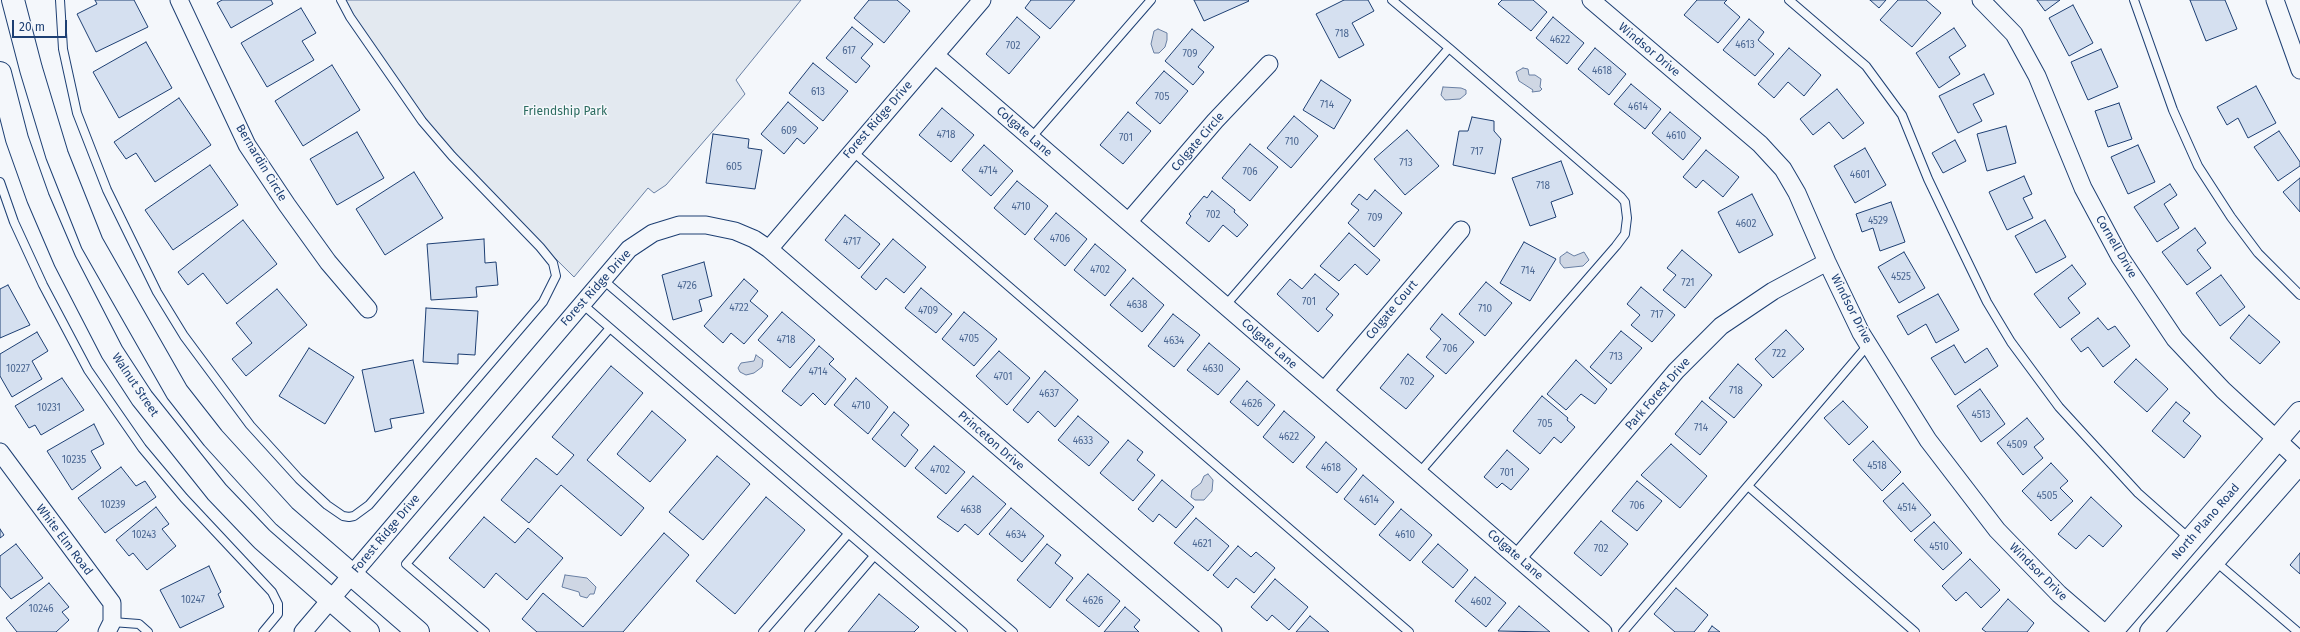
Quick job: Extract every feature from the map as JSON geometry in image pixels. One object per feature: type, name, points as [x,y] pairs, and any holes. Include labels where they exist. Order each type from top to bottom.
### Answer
[{"type":"main road","points":[[13,0],[31,69],[58,155],[92,243],[177,392],[239,468],[284,516],[418,632]]},
{"type":"main road","name":"Walnut Street","points":[[0,73],[17,139],[38,198],[65,261],[112,352],[142,398],[217,492],[262,539],[368,632]]},
{"type":"main road","name":"North Plano Road","points":[[2111,632],[2300,413]]},
{"type":"main road","points":[[2151,632],[2300,461]]},
{"type":"street","name":"Bernardin Circle","points":[[179,0],[248,145],[328,262],[368,309]]},
{"type":"street","name":"Forest Ridge Drive","points":[[303,632],[581,303],[629,249],[653,233],[680,225],[706,225],[735,231],[754,239],[769,250],[851,151],[982,0]]},
{"type":"street","name":"Windsor Drive","points":[[1591,0],[1760,144],[1783,169],[1797,193],[1827,262],[1868,344],[1928,440],[1997,530],[2059,594],[2103,632]]},
{"type":"street","name":"Cornell Drive","points":[[1981,0],[2014,34],[2029,62],[2083,188],[2128,270],[2175,339],[2223,390],[2276,441],[2300,461]]},
{"type":"street","points":[[2275,0],[2300,70]]},
{"type":"street","name":"Colgate Lane","points":[[935,55],[1604,632]]},
{"type":"street","name":"Colgate Circle","points":[[1129,221],[1215,121],[1269,64]]},
{"type":"street","name":"Colgate Court","points":[[1324,391],[1461,230]]},
{"type":"street","name":"Princeton Drive","points":[[769,250],[1213,632]]},
{"type":"street","name":"Park Forest Drive","points":[[1518,557],[1676,371],[1721,326],[1773,291],[1827,262]]},
{"type":"street","name":"White Elm Road","points":[[0,452],[112,603],[110,627]]},
{"type":"lane","points":[[60,0],[63,49],[78,113],[107,190],[157,292],[184,336],[250,425],[299,479],[327,506],[343,516],[350,517],[354,516],[369,505],[542,302],[556,276],[553,263],[540,247],[452,156],[422,121],[350,17],[341,0]]},
{"type":"lane","points":[[1031,138],[1151,0]]},
{"type":"lane","points":[[1392,0],[1621,197],[1625,202],[1627,218],[1625,234],[1616,246],[1419,473]]},
{"type":"lane","points":[[1789,0],[1866,66],[1902,115],[1928,179],[1987,302],[2010,342],[2064,413],[2138,493],[2191,540]]},
{"type":"lane","points":[[2134,0],[2173,110],[2198,166],[2231,217],[2258,253],[2300,295]]},
{"type":"lane","points":[[1225,306],[1449,48]]},
{"type":"lane","points":[[851,151],[1409,632]]},
{"type":"lane","points":[[0,182],[14,222],[43,284],[88,370],[142,448],[184,498],[272,592],[278,604],[278,614],[263,632]]},
{"type":"lane","points":[[602,279],[1013,632]]},
{"type":"lane","points":[[581,303],[963,632]]},
{"type":"lane","points":[[485,632],[406,564],[610,328]]},
{"type":"lane","points":[[1623,632],[1868,344]]},
{"type":"lane","points":[[1748,486],[1915,632]]},
{"type":"lane","points":[[763,632],[848,534]]},
{"type":"lane","points":[[809,632],[874,556]]},
{"type":"lane","points":[[2214,560],[2298,632]]},
{"type":"lane","points":[[110,627],[139,624],[148,632]]},
{"type":"green space","name":"Friendship Park","points":[[341,0],[801,0],[736,80],[745,94],[666,185],[654,193],[648,188],[574,277],[452,156]]},
{"type":"shaded area","points":[[1158,29],[1167,33],[1167,40],[1165,47],[1159,53],[1154,53],[1151,44],[1154,31]]},
{"type":"shaded area","points":[[1523,68],[1528,69],[1529,75],[1535,75],[1541,79],[1540,87],[1542,89],[1540,91],[1532,92],[1533,90],[1519,81],[1516,72]]},
{"type":"shaded area","points":[[1443,87],[1461,88],[1466,90],[1466,94],[1460,99],[1445,100],[1441,95]]},
{"type":"shaded area","points":[[1567,252],[1574,256],[1584,252],[1589,260],[1583,266],[1564,268],[1560,263],[1560,257]]},
{"type":"shaded area","points":[[756,355],[763,360],[762,367],[754,373],[746,375],[740,372],[738,368],[741,363],[754,361]]},
{"type":"shaded area","points":[[1208,474],[1213,480],[1212,491],[1204,500],[1195,500],[1191,497],[1192,490],[1201,483],[1204,476]]},
{"type":"shaded area","points":[[565,575],[587,578],[596,587],[594,594],[590,594],[587,598],[580,596],[579,592],[562,587]]},
{"type":"building","points":[[95,0],[134,0],[148,27],[96,52],[77,14],[97,4]]},
{"type":"building","points":[[222,0],[271,0],[273,4],[231,28],[217,3]]},
{"type":"building","points":[[869,0],[897,0],[910,11],[884,43],[854,18]]},
{"type":"building","points":[[1031,0],[1075,0],[1050,29],[1025,8]]},
{"type":"building","points":[[1194,0],[1248,0],[1249,1],[1204,21]]},
{"type":"building","points":[[1344,0],[1368,0],[1374,11],[1352,23],[1364,45],[1339,58],[1316,14]]},
{"type":"building","points":[[1502,0],[1533,0],[1547,12],[1531,31],[1498,4]]},
{"type":"building","points":[[1697,0],[1727,0],[1724,3],[1740,17],[1718,43],[1684,15]]},
{"type":"building","points":[[1870,0],[1886,0],[1879,8]]},
{"type":"building","points":[[1898,0],[1926,0],[1941,13],[1912,47],[1880,20]]},
{"type":"building","points":[[2037,0],[2060,0],[2045,11]]},
{"type":"building","points":[[2190,0],[2225,0],[2237,29],[2206,41]]},
{"type":"building","points":[[2073,5],[2093,43],[2069,56],[2049,18]]},
{"type":"building","points":[[301,8],[316,33],[302,41],[314,60],[267,87],[241,43]]},
{"type":"building","points":[[1017,17],[1040,37],[1009,74],[986,54]]},
{"type":"building","points":[[1553,17],[1584,43],[1567,64],[1536,38]]},
{"type":"building","points":[[1749,19],[1764,32],[1758,40],[1774,54],[1755,76],[1723,50]]},
{"type":"building","points":[[852,27],[873,44],[861,58],[870,66],[856,83],[826,58]]},
{"type":"building","points":[[1954,28],[1966,46],[1949,57],[1960,74],[1939,88],[1916,53]]},
{"type":"building","points":[[1192,29],[1214,47],[1198,67],[1204,72],[1193,85],[1165,61]]},
{"type":"building","points":[[146,42],[172,88],[119,118],[93,72]]},
{"type":"building","points":[[1595,48],[1626,74],[1609,95],[1578,69]]},
{"type":"building","points":[[1789,48],[1821,75],[1804,96],[1788,82],[1774,98],[1758,84]]},
{"type":"building","points":[[2101,49],[2118,87],[2088,100],[2071,62]]},
{"type":"building","points":[[813,63],[848,91],[823,121],[789,93]]},
{"type":"building","points":[[332,65],[360,110],[303,146],[275,101]]},
{"type":"building","points":[[1164,71],[1188,91],[1160,124],[1136,103]]},
{"type":"building","points":[[1984,74],[1994,94],[1973,104],[1982,121],[1958,133],[1939,96]]},
{"type":"building","points":[[1321,80],[1351,100],[1334,129],[1303,110]]},
{"type":"building","points":[[1631,84],[1661,109],[1645,129],[1614,104]]},
{"type":"building","points":[[2256,86],[2276,123],[2248,138],[2238,118],[2227,125],[2217,107]]},
{"type":"building","points":[[1837,89],[1864,123],[1843,139],[1829,122],[1813,135],[1800,119]]},
{"type":"building","points":[[179,98],[211,145],[155,182],[136,153],[126,159],[114,142]]},
{"type":"building","points":[[788,102],[818,128],[804,144],[797,138],[784,154],[761,134]]},
{"type":"building","points":[[2119,103],[2132,139],[2108,147],[2095,111]]},
{"type":"building","points":[[942,108],[974,135],[951,162],[919,135]]},
{"type":"building","points":[[1128,112],[1151,131],[1123,164],[1100,145]]},
{"type":"building","points":[[1670,112],[1701,138],[1683,160],[1652,133]]},
{"type":"building","points":[[1294,116],[1318,136],[1291,168],[1267,148]]},
{"type":"building","points":[[1472,117],[1494,121],[1494,131],[1501,139],[1495,174],[1453,165],[1459,131],[1468,131]]},
{"type":"building","points":[[2006,126],[2016,163],[1987,171],[1977,134]]},
{"type":"building","points":[[1407,130],[1439,166],[1405,195],[1374,159]]},
{"type":"building","points":[[2279,131],[2300,162],[2300,166],[2278,181],[2254,147]]},
{"type":"building","points":[[357,132],[384,178],[337,205],[310,159]]},
{"type":"building","points":[[713,134],[749,139],[748,148],[762,150],[755,189],[706,183]]},
{"type":"building","points":[[1955,140],[1966,161],[1943,173],[1932,153]]},
{"type":"building","points":[[1250,144],[1278,167],[1250,201],[1222,178]]},
{"type":"building","points":[[984,145],[1013,171],[991,196],[962,170]]},
{"type":"building","points":[[2138,145],[2155,182],[2128,194],[2111,157]]},
{"type":"building","points":[[1865,148],[1886,185],[1855,203],[1834,166]]},
{"type":"building","points":[[1706,150],[1739,177],[1723,197],[1703,180],[1696,188],[1683,177]]},
{"type":"building","points":[[1561,161],[1573,194],[1551,202],[1556,217],[1530,226],[1512,178]]},
{"type":"building","points":[[210,165],[238,205],[173,250],[145,210]]},
{"type":"building","points":[[414,172],[443,218],[385,255],[356,209]]},
{"type":"building","points":[[2024,176],[2032,194],[2023,198],[2033,218],[2007,230],[1989,192]]},
{"type":"building","points":[[2300,178],[2300,212],[2283,192]]},
{"type":"building","points":[[1017,181],[1048,206],[1025,235],[994,208]]},
{"type":"building","points":[[2170,184],[2177,195],[2164,204],[2179,228],[2157,242],[2134,207]]},
{"type":"building","points":[[1375,190],[1402,213],[1374,247],[1348,223],[1359,210],[1351,204],[1359,194],[1367,200]]},
{"type":"building","points":[[1212,191],[1235,210],[1234,212],[1248,225],[1237,237],[1223,225],[1209,242],[1186,223],[1191,216],[1189,214],[1204,196],[1207,198]]},
{"type":"building","points":[[1752,194],[1773,235],[1739,253],[1718,212]]},
{"type":"building","points":[[1891,202],[1905,242],[1880,251],[1873,228],[1862,232],[1856,214]]},
{"type":"building","points":[[1056,213],[1087,239],[1065,266],[1034,239]]},
{"type":"building","points":[[845,215],[880,244],[859,269],[825,240]]},
{"type":"building","points":[[243,220],[277,264],[227,304],[203,273],[188,285],[178,272]]},
{"type":"building","points":[[2045,220],[2066,257],[2036,273],[2015,236]]},
{"type":"building","points":[[2195,228],[2206,243],[2197,250],[2211,268],[2187,285],[2162,252]]},
{"type":"building","points":[[1349,233],[1380,260],[1367,275],[1355,264],[1339,281],[1320,266]]},
{"type":"building","points":[[484,239],[485,263],[496,262],[498,285],[476,287],[477,297],[431,300],[427,244]]},
{"type":"building","points":[[893,239],[926,267],[904,293],[886,278],[876,290],[861,277]]},
{"type":"building","points":[[1524,242],[1556,259],[1530,301],[1500,283]]},
{"type":"building","points":[[1095,244],[1126,270],[1105,296],[1074,270]]},
{"type":"building","points":[[1682,250],[1712,275],[1685,308],[1663,290],[1676,275],[1667,268]]},
{"type":"building","points":[[1904,252],[1925,288],[1899,303],[1878,267]]},
{"type":"building","points":[[704,262],[712,296],[699,300],[702,311],[673,320],[662,275]]},
{"type":"building","points":[[2072,265],[2086,284],[2068,298],[2080,313],[2060,328],[2034,294]]},
{"type":"building","points":[[1315,274],[1339,294],[1326,309],[1333,315],[1318,332],[1277,294],[1290,279],[1302,289]]},
{"type":"building","points":[[2221,275],[2245,307],[2220,326],[2196,293]]},
{"type":"building","points":[[1133,278],[1164,305],[1142,332],[1110,305]]},
{"type":"building","points":[[744,279],[758,291],[750,301],[768,316],[744,344],[731,333],[723,343],[704,326]]},
{"type":"building","points":[[1486,282],[1512,303],[1485,336],[1459,314]]},
{"type":"building","points":[[8,285],[30,325],[0,338],[0,289]]},
{"type":"building","points":[[1641,287],[1675,315],[1652,342],[1631,325],[1640,315],[1627,304]]},
{"type":"building","points":[[921,288],[952,314],[936,333],[905,308]]},
{"type":"building","points":[[277,289],[307,325],[246,376],[232,359],[252,343],[236,323]]},
{"type":"building","points":[[1938,294],[1959,330],[1936,343],[1926,324],[1908,335],[1897,316]]},
{"type":"building","points":[[426,308],[478,311],[475,355],[458,354],[458,364],[423,362]]},
{"type":"building","points":[[782,312],[815,340],[790,368],[758,340]]},
{"type":"building","points":[[964,312],[997,339],[974,366],[942,339]]},
{"type":"building","points":[[1173,314],[1200,335],[1174,367],[1148,346]]},
{"type":"building","points":[[1442,314],[1474,342],[1446,374],[1426,357],[1441,339],[1430,329]]},
{"type":"building","points":[[2249,315],[2280,342],[2260,364],[2230,338]]},
{"type":"building","points":[[2098,318],[2108,330],[2115,326],[2130,346],[2103,367],[2088,347],[2081,352],[2071,339]]},
{"type":"building","points":[[1786,330],[1804,349],[1773,378],[1755,359]]},
{"type":"building","points":[[1621,331],[1642,348],[1611,384],[1590,367]]},
{"type":"building","points":[[37,332],[48,351],[32,361],[42,379],[12,397],[0,376],[0,354]]},
{"type":"building","points":[[1209,343],[1240,369],[1218,395],[1187,370]]},
{"type":"building","points":[[1954,345],[1965,363],[1987,348],[1998,366],[1955,395],[1931,358]]},
{"type":"building","points":[[819,346],[834,359],[829,364],[846,379],[825,405],[813,393],[801,406],[782,391]]},
{"type":"building","points":[[309,348],[354,377],[325,424],[279,396]]},
{"type":"building","points":[[999,351],[1030,378],[1007,405],[976,376]]},
{"type":"building","points":[[1408,354],[1434,376],[1406,409],[1380,388]]},
{"type":"building","points":[[2136,359],[2168,389],[2147,412],[2114,382]]},
{"type":"building","points":[[413,360],[424,413],[390,419],[392,428],[375,432],[362,370]]},
{"type":"building","points":[[1576,360],[1607,389],[1595,404],[1581,394],[1566,410],[1547,394]]},
{"type":"building","points":[[1738,364],[1762,385],[1734,418],[1709,398]]},
{"type":"building","points":[[611,366],[643,393],[587,460],[644,508],[621,536],[561,485],[529,523],[501,500],[536,458],[557,475],[574,455],[552,437]]},
{"type":"building","points":[[1045,371],[1078,400],[1055,427],[1038,411],[1028,423],[1013,410]]},
{"type":"building","points":[[62,378],[84,410],[41,435],[35,425],[29,428],[15,406]]},
{"type":"building","points":[[856,378],[888,407],[868,434],[834,405]]},
{"type":"building","points":[[1247,381],[1275,405],[1258,426],[1230,402]]},
{"type":"building","points":[[1980,389],[2005,424],[1981,442],[1957,406]]},
{"type":"building","points":[[1542,396],[1568,418],[1567,420],[1575,427],[1561,443],[1554,437],[1540,454],[1513,431]]},
{"type":"building","points":[[1702,401],[1727,422],[1700,455],[1675,434]]},
{"type":"building","points":[[1843,401],[1868,427],[1849,445],[1824,418]]},
{"type":"building","points":[[2176,402],[2190,413],[2183,421],[2201,436],[2184,458],[2152,431]]},
{"type":"building","points":[[652,411],[686,440],[650,482],[617,454]]},
{"type":"building","points":[[1284,411],[1315,437],[1293,463],[1263,437]]},
{"type":"building","points":[[894,412],[909,425],[901,435],[918,450],[905,467],[872,439]]},
{"type":"building","points":[[1078,416],[1109,442],[1089,466],[1058,440]]},
{"type":"building","points":[[2027,418],[2044,439],[2034,447],[2043,458],[2023,475],[1997,443]]},
{"type":"building","points":[[94,424],[104,444],[91,451],[101,468],[72,490],[47,451]]},
{"type":"building","points":[[1128,440],[1143,452],[1137,460],[1155,475],[1133,501],[1100,473]]},
{"type":"building","points":[[1873,441],[1901,472],[1882,491],[1853,460]]},
{"type":"building","points":[[1326,442],[1357,469],[1337,493],[1306,467]]},
{"type":"building","points":[[1671,444],[1707,476],[1680,508],[1641,475]]},
{"type":"building","points":[[934,446],[965,472],[946,494],[915,468]]},
{"type":"building","points":[[1507,450],[1529,469],[1511,490],[1502,483],[1497,488],[1484,477]]},
{"type":"building","points":[[717,456],[750,484],[703,540],[669,512]]},
{"type":"building","points":[[2051,463],[2068,481],[2060,488],[2073,501],[2051,521],[2022,491]]},
{"type":"building","points":[[121,467],[136,486],[145,481],[156,497],[105,533],[78,498]]},
{"type":"building","points":[[1363,475],[1394,502],[1375,525],[1344,499]]},
{"type":"building","points":[[973,476],[1006,504],[978,535],[965,524],[958,532],[937,517]]},
{"type":"building","points":[[1162,480],[1194,507],[1176,528],[1159,514],[1153,522],[1138,509]]},
{"type":"building","points":[[1637,481],[1662,501],[1637,531],[1612,511]]},
{"type":"building","points":[[1903,483],[1931,515],[1911,532],[1883,501]]},
{"type":"building","points":[[766,497],[805,530],[735,614],[696,581]]},
{"type":"building","points":[[2091,497],[2122,526],[2103,547],[2089,535],[2076,549],[2058,534]]},
{"type":"building","points":[[156,507],[169,524],[162,529],[176,546],[147,570],[133,553],[129,556],[116,540]]},
{"type":"building","points":[[1011,508],[1044,536],[1022,562],[989,534]]},
{"type":"building","points":[[1401,509],[1432,535],[1410,561],[1379,535]]},
{"type":"building","points":[[484,517],[515,543],[528,528],[563,558],[527,600],[496,573],[484,588],[449,558]]},
{"type":"building","points":[[1196,518],[1229,546],[1208,571],[1174,543]]},
{"type":"building","points":[[1601,521],[1628,544],[1601,576],[1574,553]]},
{"type":"building","points":[[1934,522],[1962,553],[1943,570],[1914,540]]},
{"type":"building","points":[[0,529],[4,535],[0,538]]},
{"type":"building","points":[[664,533],[689,555],[623,632],[537,632],[522,619],[543,593],[583,627]]},
{"type":"building","points":[[16,544],[43,578],[11,599],[0,586],[0,556]]},
{"type":"building","points":[[1047,544],[1061,555],[1055,563],[1073,578],[1050,608],[1017,580]]},
{"type":"building","points":[[1438,544],[1468,570],[1453,588],[1422,562]]},
{"type":"building","points":[[1238,546],[1251,557],[1256,552],[1275,568],[1254,593],[1236,578],[1228,588],[1213,575]]},
{"type":"building","points":[[2300,553],[2300,574],[2290,565]]},
{"type":"building","points":[[1970,559],[2000,590],[1981,608],[1966,592],[1956,601],[1942,586]]},
{"type":"building","points":[[209,566],[221,592],[218,594],[224,607],[180,628],[160,590]]},
{"type":"building","points":[[1088,574],[1120,601],[1099,627],[1066,600]]},
{"type":"building","points":[[1475,577],[1506,603],[1486,627],[1455,601]]},
{"type":"building","points":[[1275,579],[1308,607],[1289,630],[1272,615],[1267,621],[1251,607]]},
{"type":"building","points":[[49,583],[69,607],[62,612],[69,620],[56,632],[17,632],[6,618]]},
{"type":"building","points":[[1676,588],[1708,615],[1694,632],[1675,632],[1654,614]]},
{"type":"building","points":[[879,594],[919,627],[914,632],[848,632]]},
{"type":"building","points":[[2008,599],[2034,623],[2027,632],[1986,632],[1982,629]]},
{"type":"building","points":[[1519,606],[1550,632],[1498,631]]},
{"type":"building","points":[[1125,607],[1140,620],[1134,627],[1139,632],[1104,632]]},
{"type":"building","points":[[1310,616],[1329,632],[1296,632]]},
{"type":"building","points":[[1712,626],[1720,632],[1708,632]]}]
